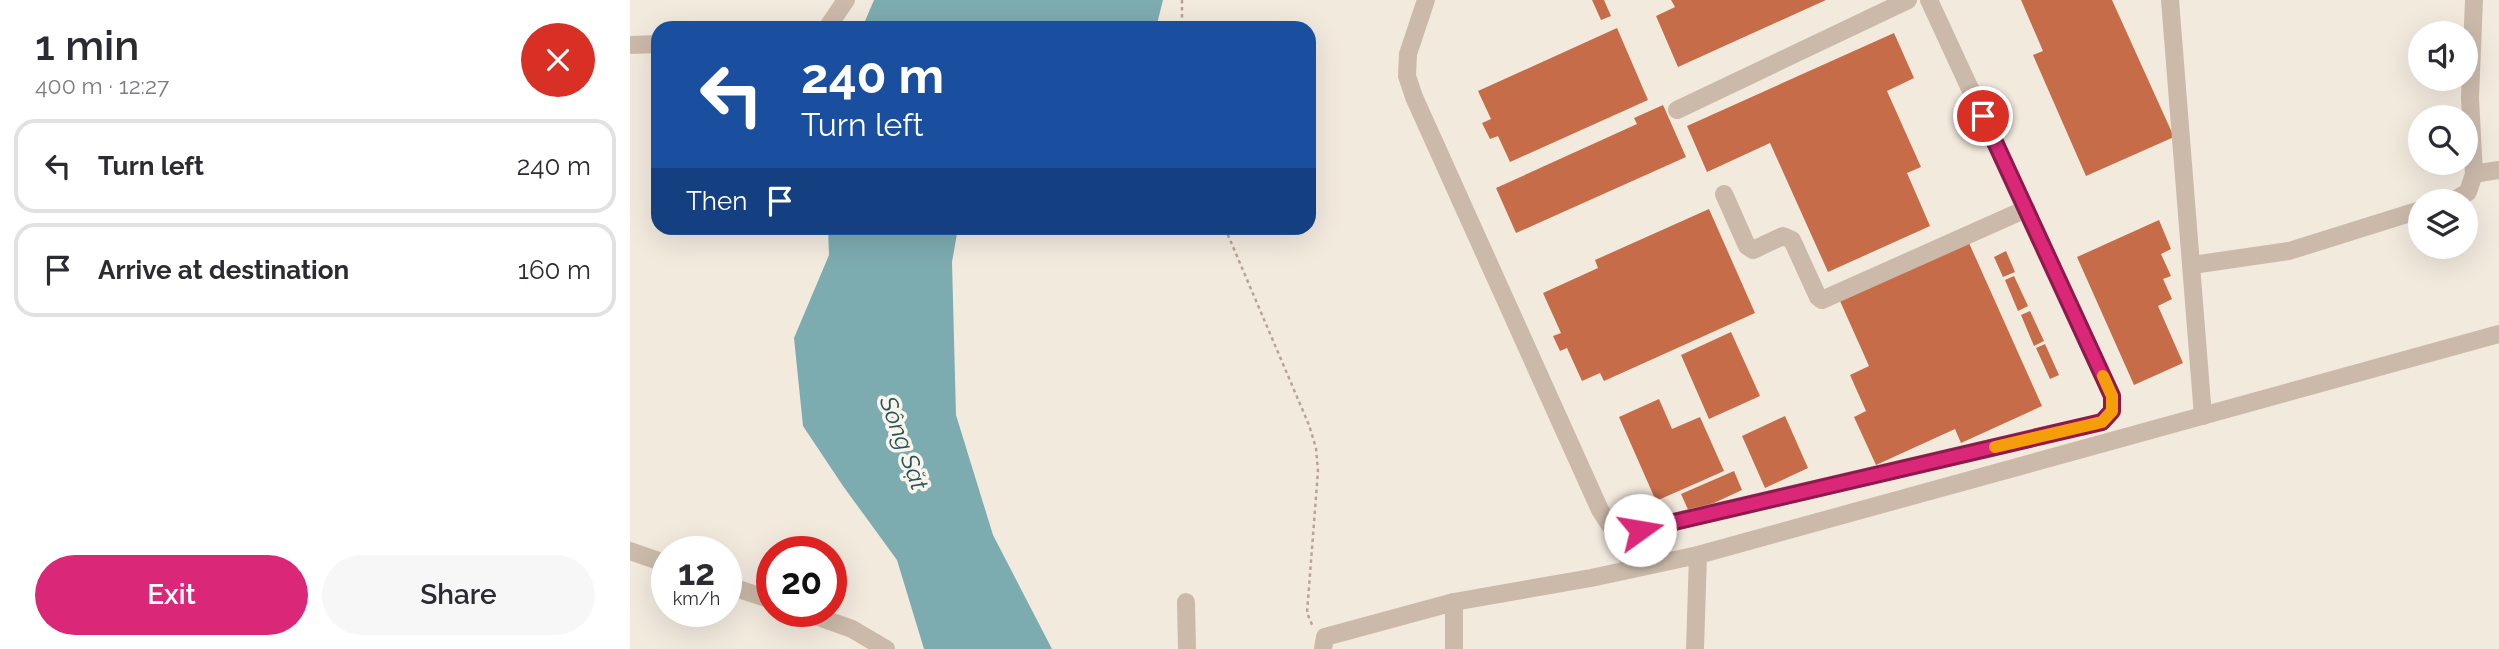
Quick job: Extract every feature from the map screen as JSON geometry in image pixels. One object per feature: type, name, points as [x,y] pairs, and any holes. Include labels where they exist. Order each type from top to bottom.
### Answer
[{"type":"street","points":[[832,21],[846,0]]},
{"type":"street","points":[[1426,0],[1408,54],[1406,76],[1600,510],[1609,524],[1621,534],[1631,569]]},
{"type":"street","points":[[1677,110],[1908,0]]},
{"type":"street","points":[[1621,534],[2102,422],[2112,411],[2112,396],[1929,0]]},
{"type":"street","points":[[2170,0],[2203,416]]},
{"type":"street","points":[[2470,105],[2474,0]]},
{"type":"street","points":[[630,45],[651,44]]},
{"type":"street","points":[[2478,173],[2499,170]]},
{"type":"street","points":[[1724,194],[1747,246],[1752,250],[1783,236],[1792,240],[1818,297],[1822,300],[2026,209]]},
{"type":"street","points":[[2192,265],[2289,251],[2408,214]]},
{"type":"street","points":[[1324,643],[1454,602],[1591,578],[1698,555],[2499,334]]},
{"type":"street","points":[[630,551],[651,558]]},
{"type":"street","points":[[1695,649],[1698,555]]},
{"type":"street","points":[[1186,602],[1187,649]]},
{"type":"street","points":[[1454,602],[1454,649]]},
{"type":"street","points":[[846,627],[886,649]]},
{"type":"path","points":[[1182,0],[1182,21]]},
{"type":"path","points":[[1228,235],[1309,425],[1316,448],[1318,471],[1307,613],[1309,622],[1324,643]]},
{"type":"water","points":[[874,0],[1163,0],[1158,21],[865,21]]},
{"type":"water","name":"Sông Sặt","points":[[828,235],[957,235],[952,262],[956,415],[993,535],[1052,649],[924,649],[897,560],[803,426],[794,338],[829,255]]},
{"type":"building","points":[[1592,0],[1604,0],[1611,16],[1601,20]]},
{"type":"building","points":[[1671,0],[1826,0],[1678,67],[1656,16],[1675,7]]},
{"type":"building","points":[[2021,0],[2112,0],[2174,137],[2086,176],[2033,55],[2043,51]]},
{"type":"building","points":[[1617,28],[1648,100],[1510,162],[1498,136],[1490,139],[1482,123],[1491,119],[1478,91]]},
{"type":"building","points":[[1894,33],[1914,78],[1887,91],[1921,167],[1907,173],[1930,226],[1828,272],[1770,143],[1707,172],[1687,126]]},
{"type":"building","points":[[1663,105],[1686,157],[1516,233],[1496,188],[1637,124],[1634,118]]},
{"type":"building","points":[[1709,209],[1755,313],[1604,381],[1600,373],[1582,381],[1567,348],[1560,351],[1553,336],[1561,333],[1543,293],[1598,268],[1595,260]]},
{"type":"building","points":[[2159,220],[2171,249],[2161,254],[2171,276],[2163,279],[2172,299],[2158,306],[2183,363],[2134,385],[2077,257]]},
{"type":"building","points":[[1969,243],[2042,406],[1961,443],[1955,429],[1876,465],[1854,417],[1866,411],[1850,375],[1869,366],[1840,301]]},
{"type":"building","points":[[2006,251],[2015,272],[2003,277],[1994,257]]},
{"type":"building","points":[[2014,276],[2028,306],[2018,311],[2005,280]]},
{"type":"building","points":[[2030,311],[2044,341],[2034,346],[2021,315]]},
{"type":"building","points":[[1731,332],[1760,396],[1709,419],[1681,355]]},
{"type":"building","points":[[2045,344],[2059,375],[2050,379],[2036,348]]},
{"type":"building","points":[[1659,399],[1672,429],[1700,417],[1724,471],[1656,501],[1619,417]]},
{"type":"building","points":[[1785,416],[1808,468],[1765,488],[1742,436]]},
{"type":"building","points":[[1734,471],[1742,490],[1690,514],[1681,494]]},
{"type":"slow traffic","points":[[1995,447],[2102,422],[2112,411],[2112,396],[2103,376]]},
{"type":"route","points":[[1640,530],[2102,422],[2112,411],[2112,396],[1983,116]]}]
